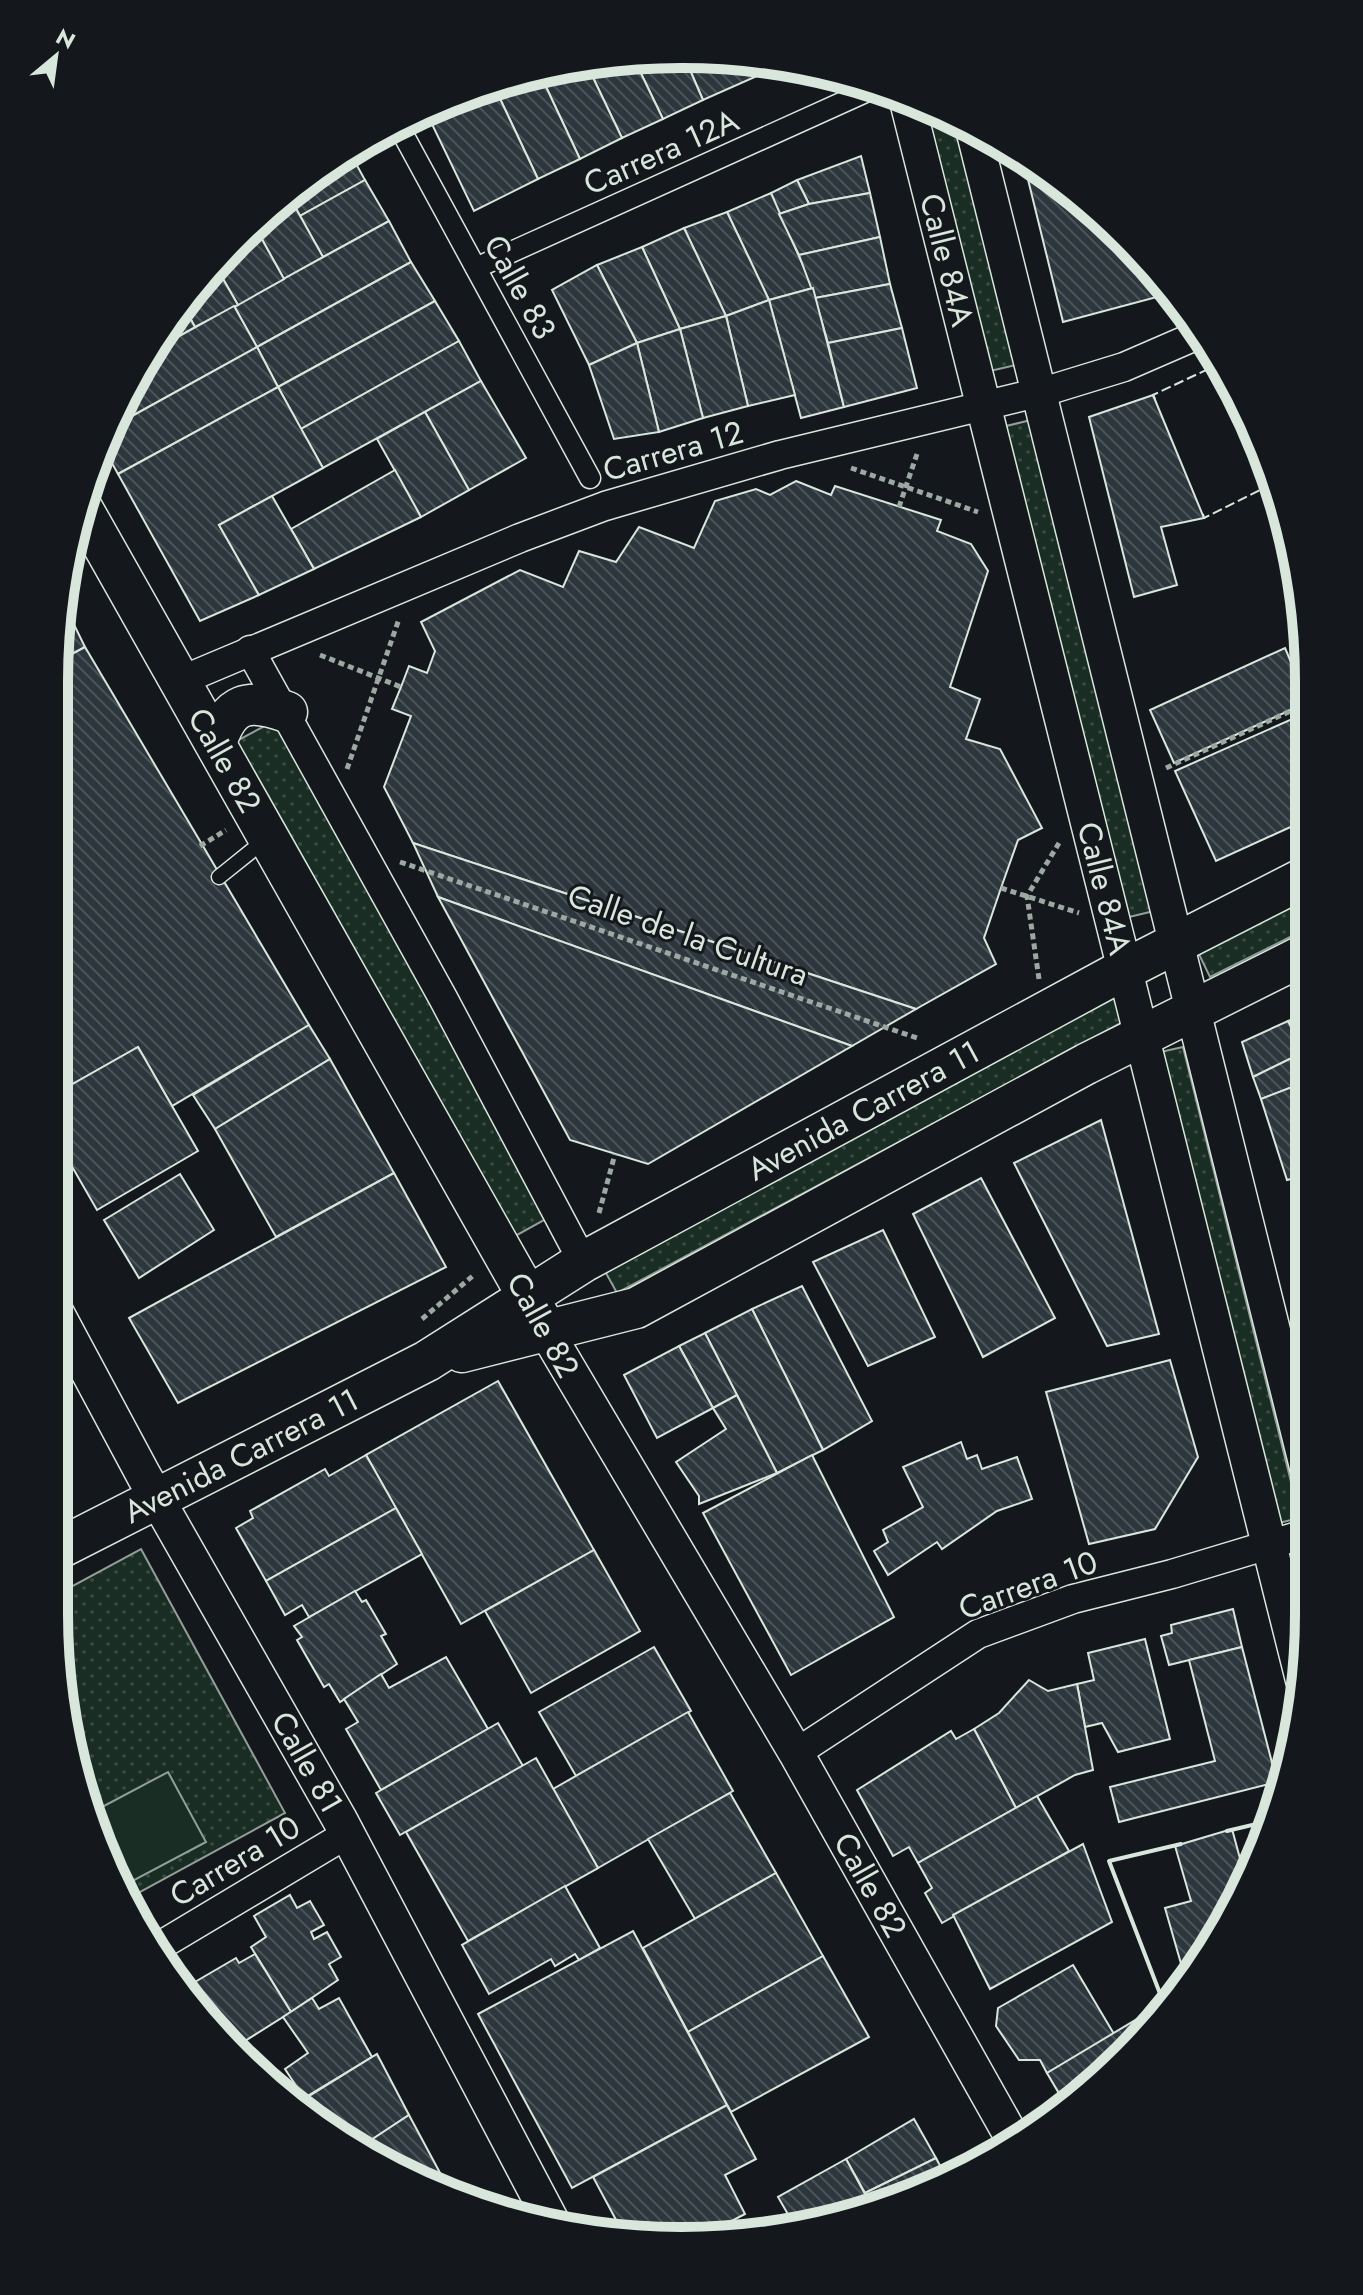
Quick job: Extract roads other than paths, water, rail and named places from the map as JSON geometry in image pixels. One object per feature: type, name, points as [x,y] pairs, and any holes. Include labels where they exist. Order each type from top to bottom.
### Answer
[{"type":"main road","name":"Calle 82","points":[[90,521],[537,1314]]},
{"type":"main road","points":[[216,743],[228,716],[240,706],[257,703],[287,712]]},
{"type":"main road","name":"Avenida Carrera 11","points":[[537,1314],[583,1262],[1123,970],[1295,883]]},
{"type":"main road","name":"Avenida Carrera 11","points":[[68,1544],[427,1361],[537,1314],[636,1308],[1139,1036],[1295,959]]},
{"type":"street","name":"Carrera 12A","points":[[476,268],[859,95]]},
{"type":"street","name":"Calle 84A","points":[[910,113],[1294,1645]]},
{"type":"street","name":"Calle 83","points":[[403,135],[590,478]]},
{"type":"street","name":"Calle 84A","points":[[977,144],[1295,1419]]},
{"type":"street","name":"Carrera 12","points":[[180,681],[520,538],[605,506],[780,455],[1038,393],[1124,367],[1190,338]]},
{"type":"street","name":"Calle 82","points":[[250,650],[287,712],[583,1262]]},
{"type":"street","name":"Calle 82","points":[[537,1314],[796,1753],[1009,2132]]},
{"type":"street","name":"Calle 81","points":[[68,1334],[343,1827],[546,2211]]},
{"type":"street","name":"Carrera 10","points":[[796,1753],[978,1634],[1073,1599],[1172,1574],[1295,1536]]},
{"type":"street","name":"Carrera 10","points":[[156,1929],[343,1827]]},
{"type":"street","name":"Carrera 10","points":[[164,1943],[343,1827]]},
{"type":"lane","points":[[219,877],[269,838]]}]
